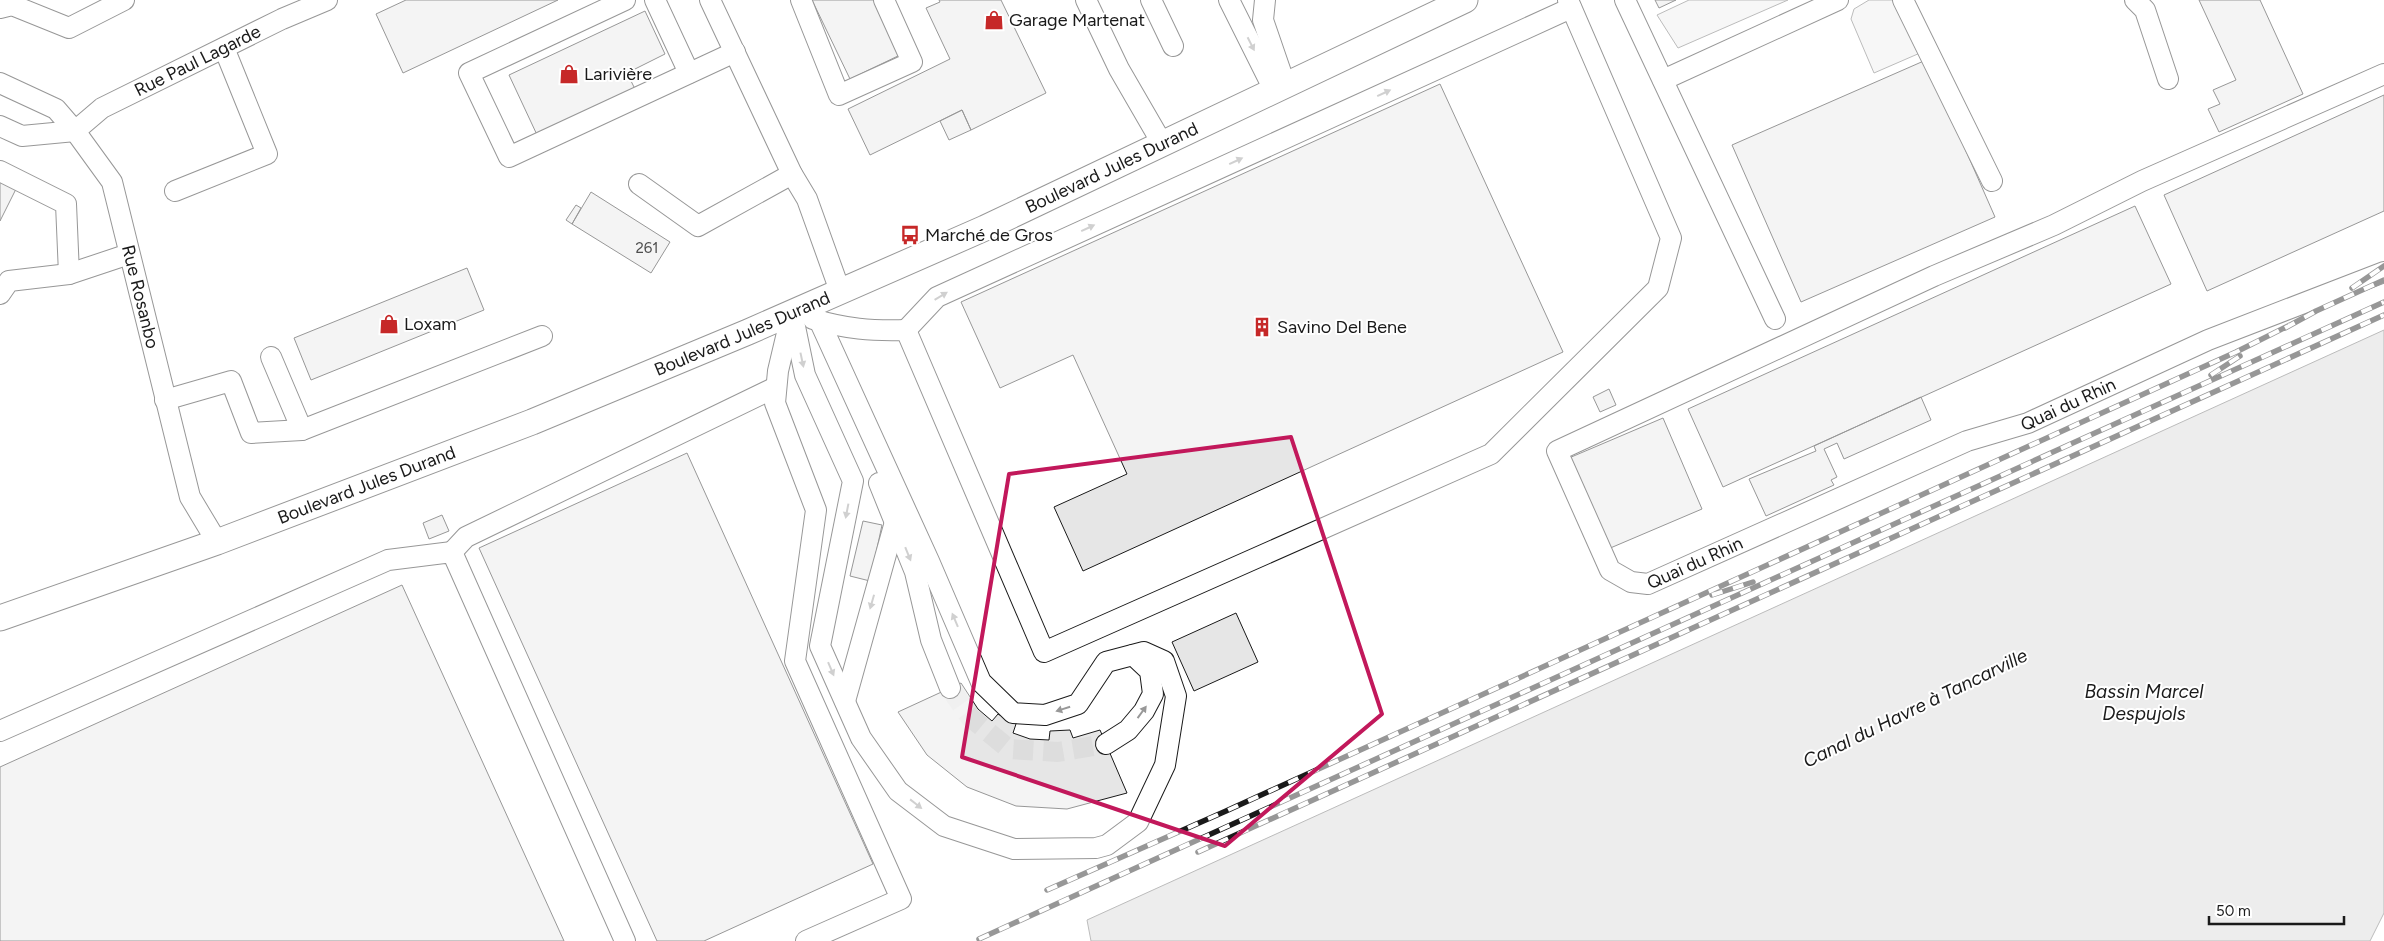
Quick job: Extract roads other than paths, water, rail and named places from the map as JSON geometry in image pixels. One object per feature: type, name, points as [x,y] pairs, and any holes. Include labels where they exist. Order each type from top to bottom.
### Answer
[{"type":"main road","name":"Boulevard Jules Durand","points":[[0,618],[217,542],[805,316],[840,291],[985,228],[1465,0]]},
{"type":"street","points":[[8,4],[69,28],[124,0]]},
{"type":"street","name":"Rue Paul Lagarde","points":[[76,131],[102,108],[282,19],[327,0]]},
{"type":"street","points":[[625,0],[469,72],[509,157],[735,52]]},
{"type":"street","points":[[655,0],[689,73]]},
{"type":"street","points":[[710,0],[792,174],[807,199],[840,291]]},
{"type":"street","points":[[801,0],[839,95],[912,62],[884,0]]},
{"type":"street","points":[[1086,0],[1119,69],[1162,145]]},
{"type":"street","points":[[1151,0],[1173,46]]},
{"type":"street","points":[[1229,0],[1281,89]]},
{"type":"street","points":[[1265,0],[1264,20],[1281,89]]},
{"type":"street","points":[[1625,0],[1775,319]]},
{"type":"street","points":[[1663,80],[1838,0]]},
{"type":"street","points":[[1903,0],[1992,181]]},
{"type":"street","points":[[2138,1],[2145,10],[2168,80]]},
{"type":"street","points":[[805,316],[842,328],[870,331],[906,330],[937,297],[1569,4],[1671,238],[1658,288],[1491,454],[1044,652],[906,330]]},
{"type":"street","points":[[175,191],[267,154],[224,48]]},
{"type":"street","name":"Quai du Rhin","points":[[2384,74],[2142,181],[2054,225],[1934,276],[1557,451],[1610,570],[1632,582],[1648,584],[1967,441],[2028,423],[2208,340],[2384,272]]},
{"type":"street","name":"Rue Rosanbo","points":[[0,82],[56,109],[76,131],[112,182],[190,497],[217,542]]},
{"type":"street","points":[[0,126],[22,136],[76,131]]},
{"type":"street","points":[[0,171],[66,204],[69,274]]},
{"type":"street","points":[[639,184],[698,226],[792,174]]},
{"type":"street","points":[[0,294],[9,281],[69,274],[129,254]]},
{"type":"street","points":[[805,316],[778,371],[775,403],[816,510],[795,661],[901,899],[806,941]]},
{"type":"street","points":[[805,316],[849,412],[915,572],[931,640],[950,688]]},
{"type":"street","points":[[805,316],[929,561],[981,682],[1013,713],[1045,715],[1078,704],[1106,662],[1144,652],[1164,661],[1176,696],[1165,765],[1138,822],[1107,845],[1096,848],[1014,849],[944,826],[898,791],[860,738],[820,646],[853,481],[806,375],[805,316]]},
{"type":"street","points":[[165,400],[231,381],[251,432],[302,430],[542,336]]},
{"type":"street","points":[[272,357],[302,430]]},
{"type":"street","points":[[0,731],[388,560],[452,552],[466,537],[776,387]]},
{"type":"street","points":[[845,701],[895,522]]},
{"type":"street","points":[[452,552],[625,941]]},
{"type":"street","points":[[1106,744],[1128,730],[1144,711],[1153,694],[1150,671],[1133,655]]},
{"type":"water","name":"Bassin Marcel Despujols","points":[[2384,330],[2384,913],[2370,941],[1091,941],[1087,920]]},
{"type":"tunnel","points":[[950,688],[970,717],[1009,749],[1058,752],[1106,744]]},
{"type":"railway","points":[[2352,288],[2384,266]]},
{"type":"railway","points":[[2285,328],[2316,311],[2384,280]]},
{"type":"railway","points":[[979,939],[2384,302]]},
{"type":"railway","points":[[1198,852],[2384,315]]},
{"type":"railway","points":[[1047,890],[1226,811],[2236,352],[2290,325]]},
{"type":"railway","points":[[2211,375],[2240,356]]},
{"type":"railway","points":[[1712,595],[1753,582]]},
{"type":"place","name":"Garage Martenat","points":[[994,20]]},
{"type":"place","name":"Larivière","points":[[569,74]]},
{"type":"place","name":"Marché de Gros","points":[[910,235]]},
{"type":"place","name":"Loxam","points":[[389,324]]},
{"type":"place","name":"Savino Del Bene","points":[[1262,327]]},
{"type":"water label","name":"Canal du Havre à Tancarville","points":[[1915,708]]}]
